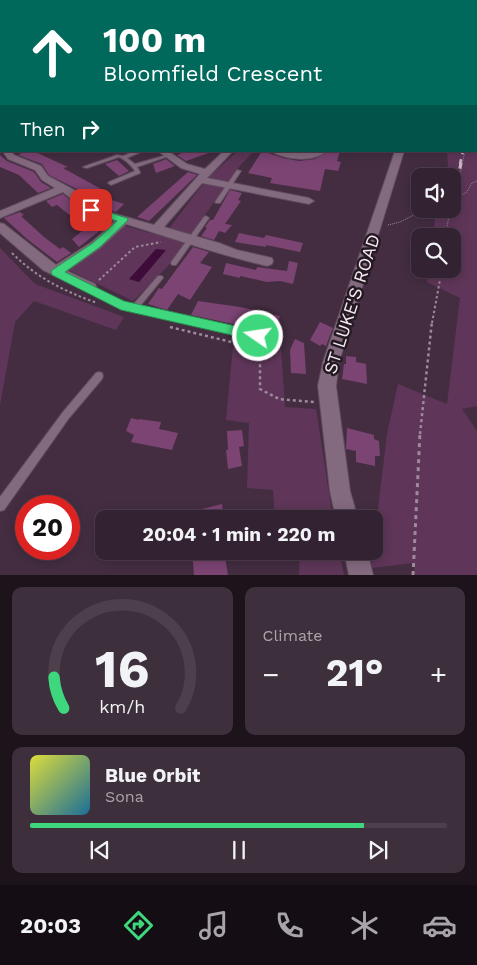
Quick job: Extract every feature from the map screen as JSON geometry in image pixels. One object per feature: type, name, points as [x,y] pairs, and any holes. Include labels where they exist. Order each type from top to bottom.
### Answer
[{"type":"street","points":[[156,230],[188,192],[228,152]]},
{"type":"street","points":[[281,152],[306,156],[315,156],[321,152]]},
{"type":"street","name":"ST LUKE'S ROAD","points":[[345,510],[340,491],[327,386],[331,362],[400,152]]},
{"type":"street","points":[[7,153],[38,168],[45,178],[72,193],[91,210],[215,246],[234,254],[251,253],[267,261]]},
{"type":"street","points":[[164,153],[184,166],[229,186],[309,201]]},
{"type":"street","points":[[0,215],[46,197],[63,188]]},
{"type":"street","points":[[56,272],[96,245],[123,220]]},
{"type":"street","points":[[0,227],[56,272],[93,286]]},
{"type":"street","points":[[357,560],[361,575]]},
{"type":"lane","points":[[124,158],[139,152]]},
{"type":"lane","points":[[135,166],[164,153]]},
{"type":"lane","points":[[86,167],[119,156],[135,166],[138,172],[111,183]]},
{"type":"lane","points":[[218,202],[239,171]]},
{"type":"lane","points":[[174,263],[206,218]]},
{"type":"lane","points":[[134,308],[160,278]]},
{"type":"lane","points":[[93,286],[121,305],[258,336]]},
{"type":"lane","points":[[0,506],[66,415],[99,376]]},
{"type":"path","points":[[461,168],[465,152]]},
{"type":"path","points":[[461,195],[467,192],[472,183],[477,181]]},
{"type":"path","points":[[376,228],[400,222],[411,216]]},
{"type":"path","points":[[93,286],[135,247],[164,241]]},
{"type":"path","points":[[413,575],[418,455],[434,313],[440,278]]},
{"type":"path","points":[[272,396],[279,399],[329,403]]},
{"type":"shaded area","points":[[237,152],[253,152],[237,169],[228,183],[209,180],[210,176]]},
{"type":"shaded area","points":[[447,152],[477,153],[477,406],[462,409],[477,431],[477,575],[415,575],[413,563],[371,568],[372,560],[383,560],[383,510],[378,510],[387,434],[398,384],[447,404],[460,298],[427,282],[427,278],[461,278],[461,228],[434,228],[435,218],[461,218],[461,168],[448,168]]},
{"type":"shaded area","points":[[203,184],[224,188],[190,236],[168,230]]},
{"type":"shaded area","points":[[125,226],[186,243],[168,266],[133,301],[69,270],[103,246]]},
{"type":"shaded area","points":[[0,248],[35,284],[124,317],[116,330],[34,301],[15,322],[0,405]]},
{"type":"shaded area","points":[[156,249],[166,250],[139,282],[129,279]]},
{"type":"shaded area","points":[[234,336],[281,348],[285,407],[316,409],[332,510],[274,510],[273,490],[247,488],[249,423],[226,420]]},
{"type":"shaded area","points":[[300,560],[341,560],[344,575],[299,575]]},
{"type":"building","points":[[24,152],[35,152],[68,167],[63,168],[110,194],[102,197],[124,204],[116,212],[96,206],[77,189],[49,175],[42,164],[18,155]]},
{"type":"building","points":[[184,152],[211,152],[186,161],[177,155]]},
{"type":"building","points":[[261,152],[299,161],[315,159],[326,152],[340,152],[337,161],[341,162],[338,171],[325,169],[320,191],[270,183],[272,178],[248,173]]},
{"type":"building","points":[[0,155],[7,161],[34,172],[41,182],[51,188],[38,193],[19,175],[0,167]]},
{"type":"building","points":[[166,159],[175,166],[156,173],[153,164]]},
{"type":"building","points":[[117,160],[129,171],[119,176],[105,164]]},
{"type":"building","points":[[188,172],[197,175],[149,221],[137,217]]},
{"type":"building","points":[[230,190],[242,193],[238,200],[241,201],[225,224],[232,225],[225,233],[219,231],[214,240],[201,236],[210,220],[213,220]]},
{"type":"building","points":[[63,194],[86,213],[111,222],[79,247],[72,239],[86,228],[57,205],[52,207],[46,201]]},
{"type":"building","points":[[20,212],[24,215],[21,216],[44,237],[60,249],[63,247],[71,253],[57,262],[4,218]]},
{"type":"building","points":[[239,233],[264,238],[266,235],[303,243],[300,252],[266,245],[266,247],[235,242]]},
{"type":"building","points":[[193,247],[209,252],[200,263],[212,267],[190,300],[178,294],[167,310],[148,304],[159,288],[162,289]]},
{"type":"building","points":[[289,261],[298,263],[293,284],[280,281],[267,282],[223,274],[226,263],[256,270],[257,267],[287,271]]},
{"type":"building","points":[[198,301],[240,307],[280,316],[276,329],[245,323],[243,326],[191,315]]},
{"type":"building","points":[[320,322],[333,328],[326,346],[322,344],[320,346],[310,340]]},
{"type":"building","points":[[295,339],[304,343],[306,374],[291,373],[290,350]]},
{"type":"building","points":[[346,356],[356,357],[356,362],[366,364],[367,384],[342,379]]},
{"type":"building","points":[[131,418],[161,422],[159,429],[178,433],[172,450],[131,442],[134,435],[126,431]]},
{"type":"building","points":[[347,428],[374,435],[374,439],[379,441],[380,456],[375,456],[375,466],[356,462],[356,451],[346,449]]},
{"type":"building","points":[[242,430],[244,446],[239,447],[242,466],[228,469],[227,431]]},
{"type":"building","points":[[222,504],[223,510],[198,510]]},
{"type":"building","points":[[193,560],[226,560],[228,575],[194,575]]},
{"type":"railway","points":[[460,164],[463,152]]},
{"type":"railway","points":[[460,168],[461,163]]},
{"type":"route","points":[[91,210],[123,220],[96,245],[56,272],[121,305],[258,336]]}]
